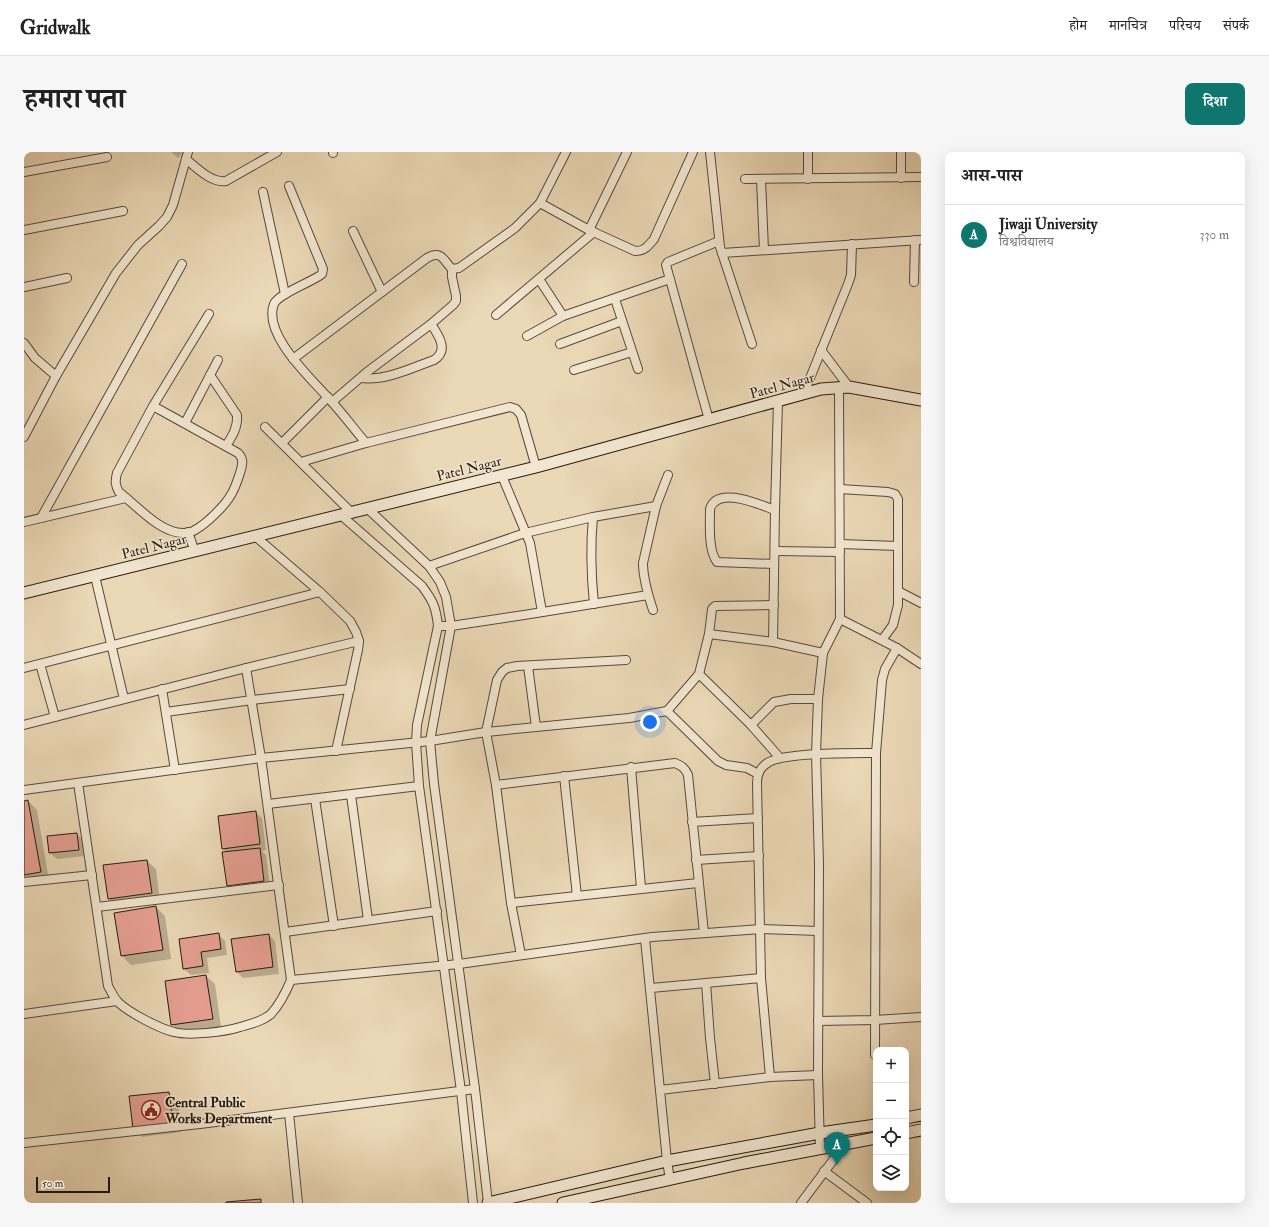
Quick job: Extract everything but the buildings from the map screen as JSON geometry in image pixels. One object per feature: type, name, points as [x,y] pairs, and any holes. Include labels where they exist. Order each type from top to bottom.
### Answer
[{"type":"street","points":[[24,437],[56,376],[116,273],[138,245],[167,217],[173,205],[187,156],[213,179],[220,182],[226,181],[277,152]]},
{"type":"street","points":[[452,269],[459,268],[515,228],[540,203],[566,152]]},
{"type":"street","points":[[496,315],[539,279],[591,231],[627,152]]},
{"type":"street","points":[[540,203],[591,231],[635,251],[642,251],[649,246],[654,239],[693,152]]},
{"type":"street","points":[[710,152],[719,241],[752,344]]},
{"type":"street","points":[[808,152],[808,179]]},
{"type":"street","points":[[901,152],[901,178]]},
{"type":"street","points":[[24,172],[107,157]]},
{"type":"street","points":[[745,179],[921,177]]},
{"type":"street","points":[[761,179],[764,250]]},
{"type":"street","points":[[289,186],[323,269],[322,274],[317,278],[285,294],[274,304],[274,326],[282,343],[293,359],[366,443]]},
{"type":"street","points":[[263,192],[285,294]]},
{"type":"street","points":[[24,230],[123,211]]},
{"type":"street","points":[[353,231],[382,292]]},
{"type":"street","points":[[722,253],[918,240],[914,282]]},
{"type":"street","points":[[709,420],[666,265],[668,262],[719,241]]},
{"type":"street","points":[[804,393],[851,275],[852,244]]},
{"type":"street","points":[[282,443],[330,400],[362,378],[367,372],[444,315],[453,306],[456,301],[452,269],[442,257],[433,255],[293,359]]},
{"type":"street","points":[[41,518],[182,264]]},
{"type":"street","points":[[24,287],[67,278]]},
{"type":"street","points":[[539,279],[563,316]]},
{"type":"street","points":[[527,336],[563,316],[670,279]]},
{"type":"street","points":[[615,299],[638,368]]},
{"type":"street","points":[[153,406],[238,453],[242,458],[242,464],[232,494],[203,525],[193,531],[173,532],[161,526],[119,492],[115,481],[117,473],[153,406],[209,314]]},
{"type":"street","points":[[560,344],[622,321]]},
{"type":"street","points":[[362,378],[370,379],[394,375],[434,360],[438,357],[442,353],[442,348],[438,336],[431,324]]},
{"type":"street","points":[[24,343],[35,358],[56,376]]},
{"type":"street","points":[[820,1148],[818,1075],[819,864],[816,754],[818,699],[823,653],[840,619],[840,489],[844,387],[821,350]]},
{"type":"street","points":[[574,370],[632,352]]},
{"type":"street","points":[[185,423],[218,360]]},
{"type":"street","points":[[210,375],[237,415],[238,421],[236,429],[226,446]]},
{"type":"street","name":"Patel Nagar","points":[[24,593],[502,476],[821,389],[844,387],[921,400]]},
{"type":"street","points":[[773,642],[778,401]]},
{"type":"street","points":[[300,462],[366,443],[510,407],[516,409],[521,415],[536,467]]},
{"type":"street","points":[[265,428],[282,443],[347,514],[422,586],[431,598],[436,610],[438,626],[417,725],[416,743],[419,786],[461,1091],[474,1203]]},
{"type":"street","points":[[653,610],[648,596],[643,563],[656,506],[668,475]]},
{"type":"street","points":[[502,476],[530,543],[542,612]]},
{"type":"street","points":[[840,489],[879,491],[895,494],[898,499],[897,614],[893,624],[882,640]]},
{"type":"street","points":[[24,522],[126,498]]},
{"type":"street","points":[[774,564],[717,562],[711,548],[710,509],[711,504],[717,500],[727,498],[744,499],[775,510]]},
{"type":"street","points":[[429,566],[525,533],[593,517],[656,506]]},
{"type":"street","points":[[368,509],[429,566],[440,582],[446,597],[451,626],[430,741],[434,784],[459,964],[488,1203],[666,1161],[873,1124]]},
{"type":"street","points":[[593,517],[590,544],[594,604]]},
{"type":"street","points":[[188,532],[195,552]]},
{"type":"street","points":[[256,536],[320,592],[350,621],[356,632],[359,641],[336,751]]},
{"type":"street","points":[[775,551],[898,546]]},
{"type":"street","points":[[95,576],[124,699]]},
{"type":"street","points":[[898,591],[921,603]]},
{"type":"street","points":[[24,668],[320,592]]},
{"type":"street","points":[[438,626],[451,626],[648,596]]},
{"type":"street","points":[[24,790],[262,758],[416,743],[486,732],[629,718],[667,711],[699,674],[709,634],[712,609],[715,606],[774,605]]},
{"type":"street","points":[[840,619],[897,648],[921,664]]},
{"type":"street","points":[[709,634],[773,642],[823,653]]},
{"type":"street","points":[[24,725],[162,689],[359,641]]},
{"type":"street","points":[[875,1047],[876,753],[882,680],[885,669],[897,648]]},
{"type":"street","points":[[521,955],[511,903],[496,785],[486,732],[497,680],[502,672],[507,668],[626,660]]},
{"type":"street","points":[[40,664],[55,717]]},
{"type":"street","points":[[528,666],[536,727]]},
{"type":"street","points":[[78,783],[108,986],[117,1001],[129,1011],[174,1032],[196,1033],[228,1031],[257,1022],[270,1014],[283,998],[291,980],[262,758],[246,668]]},
{"type":"street","points":[[699,674],[751,725],[780,758]]},
{"type":"street","points":[[162,689],[175,770]]},
{"type":"street","points":[[166,712],[252,700],[350,689]]},
{"type":"street","points":[[751,725],[774,702],[791,699],[818,699]]},
{"type":"street","points":[[667,711],[718,761],[733,767],[747,768],[758,774]]},
{"type":"street","points":[[770,1078],[761,978],[758,774],[766,764],[780,758],[816,754],[876,753]]},
{"type":"street","points":[[496,785],[631,767],[675,763],[685,768],[688,775],[704,933]]},
{"type":"street","points":[[631,767],[641,888]]},
{"type":"street","points":[[564,776],[576,896]]},
{"type":"street","points":[[268,804],[419,786]]},
{"type":"street","points":[[351,795],[368,920]]},
{"type":"street","points":[[315,799],[334,926]]},
{"type":"street","points":[[692,822],[758,818]]},
{"type":"street","points":[[696,860],[759,856]]},
{"type":"street","points":[[24,882],[92,874]]},
{"type":"street","points":[[511,903],[698,883]]},
{"type":"street","points":[[96,907],[279,885]]},
{"type":"street","points":[[285,932],[437,911]]},
{"type":"street","points":[[291,980],[459,964],[645,938],[761,929],[818,931]]},
{"type":"street","points":[[645,938],[651,988],[666,1161],[670,1180]]},
{"type":"street","points":[[651,988],[761,978]]},
{"type":"street","points":[[706,983],[715,1084]]},
{"type":"street","points":[[24,1014],[117,1001]]},
{"type":"street","points":[[818,1021],[876,1020],[921,1017]]},
{"type":"street","points":[[660,1090],[770,1078],[818,1075]]},
{"type":"street","points":[[24,1143],[200,1124],[475,1089]]},
{"type":"street","points":[[289,1113],[298,1203]]},
{"type":"street","points":[[909,1117],[921,1115]]},
{"type":"street","points":[[909,1132],[921,1130]]},
{"type":"street","points":[[567,1203],[820,1148],[873,1138]]},
{"type":"street","points":[[801,1203],[846,1143]]},
{"type":"street","points":[[824,1171],[867,1203]]},
{"type":"place","name":"Central Public Works Department","points":[[151,1110]]},
{"type":"place","name":"Jiwaji University","points":[[837,1165]]}]
